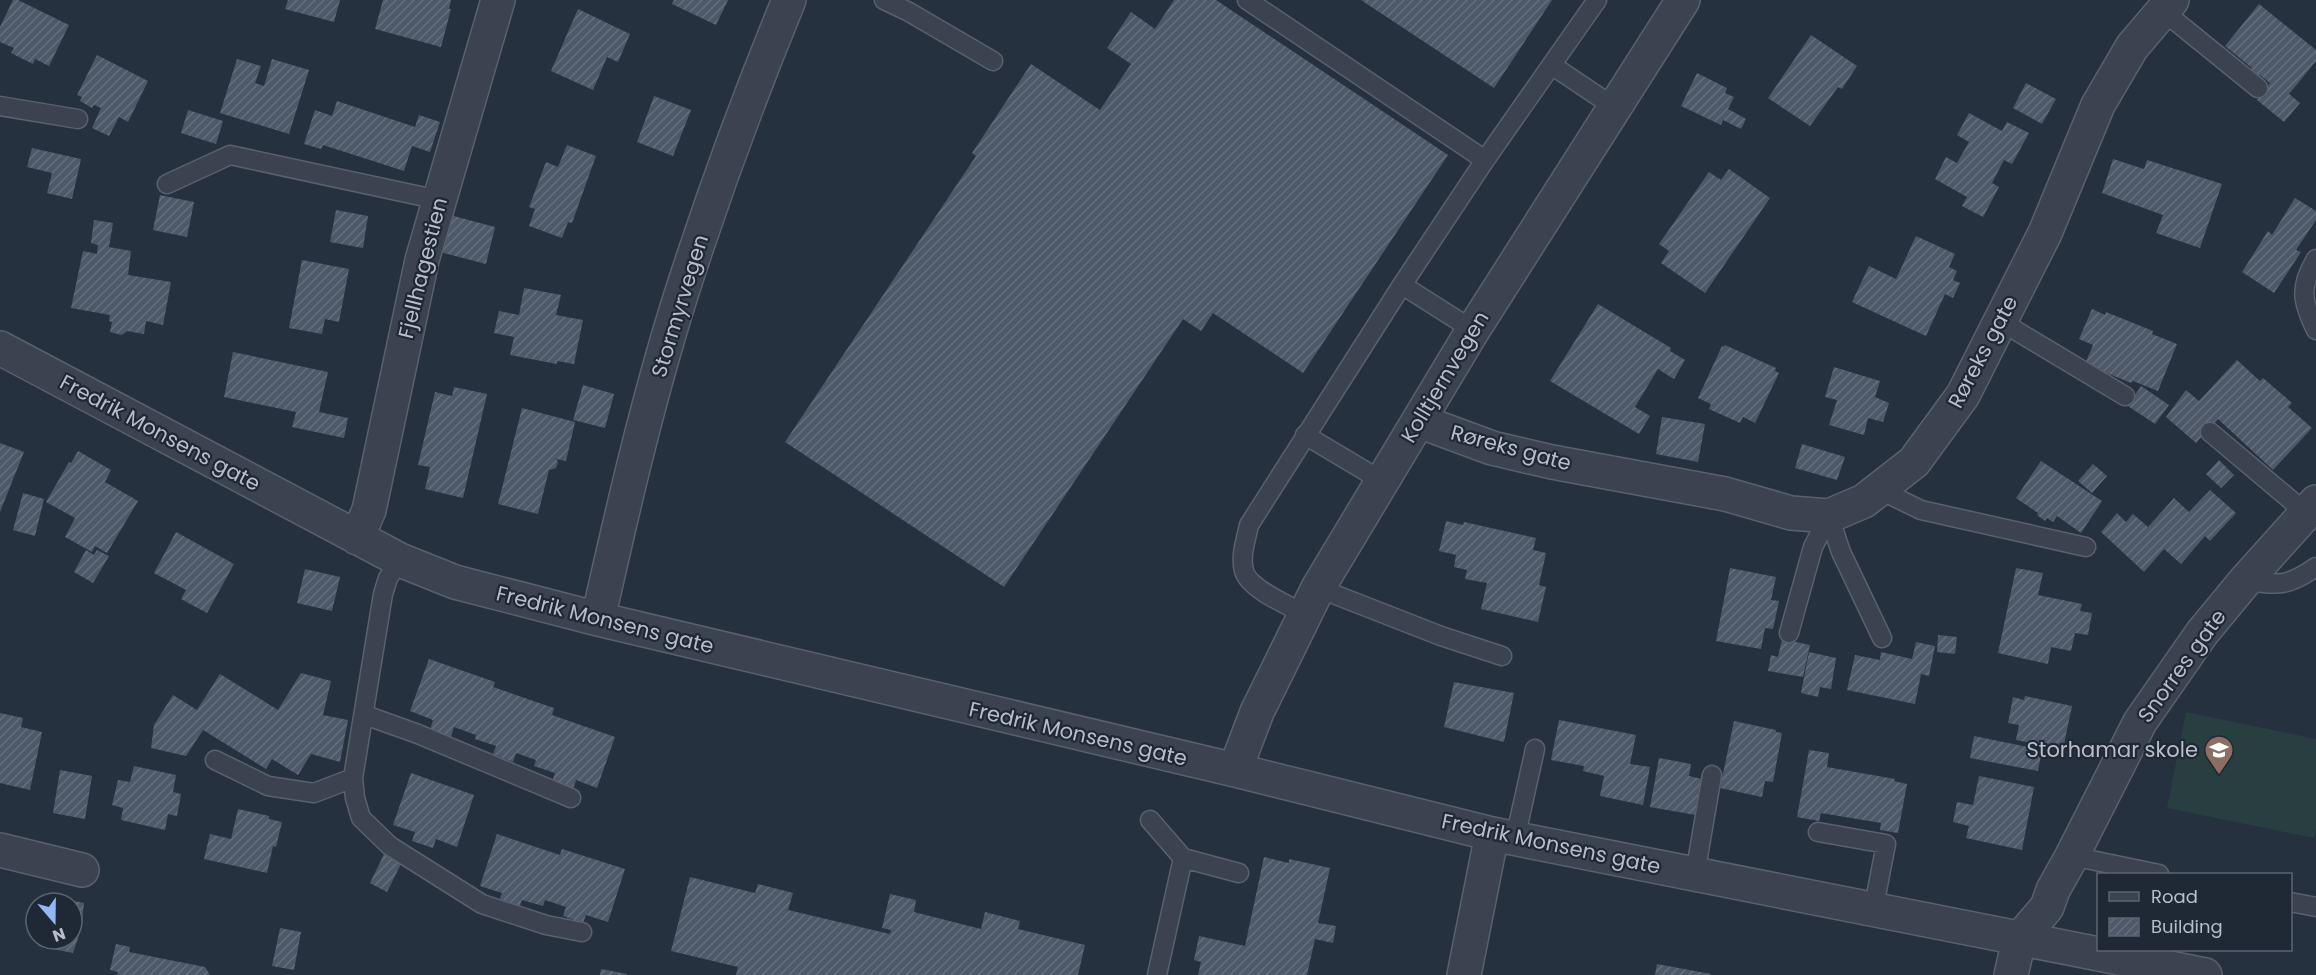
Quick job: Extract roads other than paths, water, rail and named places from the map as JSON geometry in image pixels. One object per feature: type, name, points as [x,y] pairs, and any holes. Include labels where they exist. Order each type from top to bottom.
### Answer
[{"type":"street","name":"Fjellhagestien","points":[[357,538],[369,510],[422,260],[498,0]]},
{"type":"street","name":"Stormyrvegen","points":[[598,619],[645,424],[680,299],[768,49],[789,0]]},
{"type":"street","name":"Kolltjernvegen","points":[[1235,770],[1257,711],[1311,601],[1473,330],[1683,0]]},
{"type":"street","name":"Røreks gate","points":[[1419,421],[1492,448],[1725,494],[1791,513],[1829,516],[1864,501],[1914,462],[1963,395],[2045,233],[2098,105],[2132,47],[2168,5]]},
{"type":"street","name":"Fredrik Monsens gate","points":[[0,348],[357,538],[400,560],[455,582],[598,619],[1235,770],[1504,837],[2205,975]]},
{"type":"street","name":"Snorres gate","points":[[2011,975],[2019,940],[2047,907],[2053,890],[2140,722],[2202,633],[2311,507]]},
{"type":"street","points":[[1464,975],[1504,837]]},
{"type":"street","points":[[0,850],[82,870]]},
{"type":"lane","points":[[884,0],[993,61]]},
{"type":"lane","points":[[1247,0],[1485,160]]},
{"type":"lane","points":[[1502,656],[1441,636],[1259,589],[1244,573],[1243,553],[1249,525],[1305,435],[1485,160],[1598,0]]},
{"type":"lane","points":[[2168,5],[2258,88]]},
{"type":"lane","points":[[1553,66],[1614,107]]},
{"type":"lane","points":[[0,106],[78,119]]},
{"type":"lane","points":[[167,184],[230,155],[439,200]]},
{"type":"lane","points":[[2316,259],[2304,285],[2305,308],[2316,330]]},
{"type":"lane","points":[[1402,285],[1473,330]]},
{"type":"lane","points":[[2000,321],[2126,396]]},
{"type":"lane","points":[[2210,432],[2311,507]]},
{"type":"lane","points":[[1305,435],[1382,481]]},
{"type":"lane","points":[[1880,490],[1921,510],[2086,547]]},
{"type":"lane","points":[[1789,633],[1813,547],[1829,516]]},
{"type":"lane","points":[[1829,516],[1841,552],[1882,638]]},
{"type":"lane","points":[[400,560],[388,578],[383,594],[365,716],[353,778],[355,798],[361,818],[390,846],[482,904],[546,925],[582,932]]},
{"type":"lane","points":[[2245,581],[2274,584],[2296,581],[2316,567]]},
{"type":"lane","points":[[365,716],[418,734],[571,798]]},
{"type":"lane","points":[[1504,837],[1535,749]]},
{"type":"lane","points":[[215,759],[267,786],[314,793],[353,778]]},
{"type":"lane","points":[[1695,874],[1712,775]]},
{"type":"lane","points":[[1150,820],[1183,858],[1239,873]]},
{"type":"lane","points":[[1818,832],[1886,844],[1882,874],[1872,911]]},
{"type":"lane","points":[[2072,856],[2154,873]]},
{"type":"lane","points":[[1157,975],[1183,858]]},
{"type":"lane","points":[[2292,902],[2316,907]]},
{"type":"place","name":"Storhamar skole","points":[[2219,776]]}]
